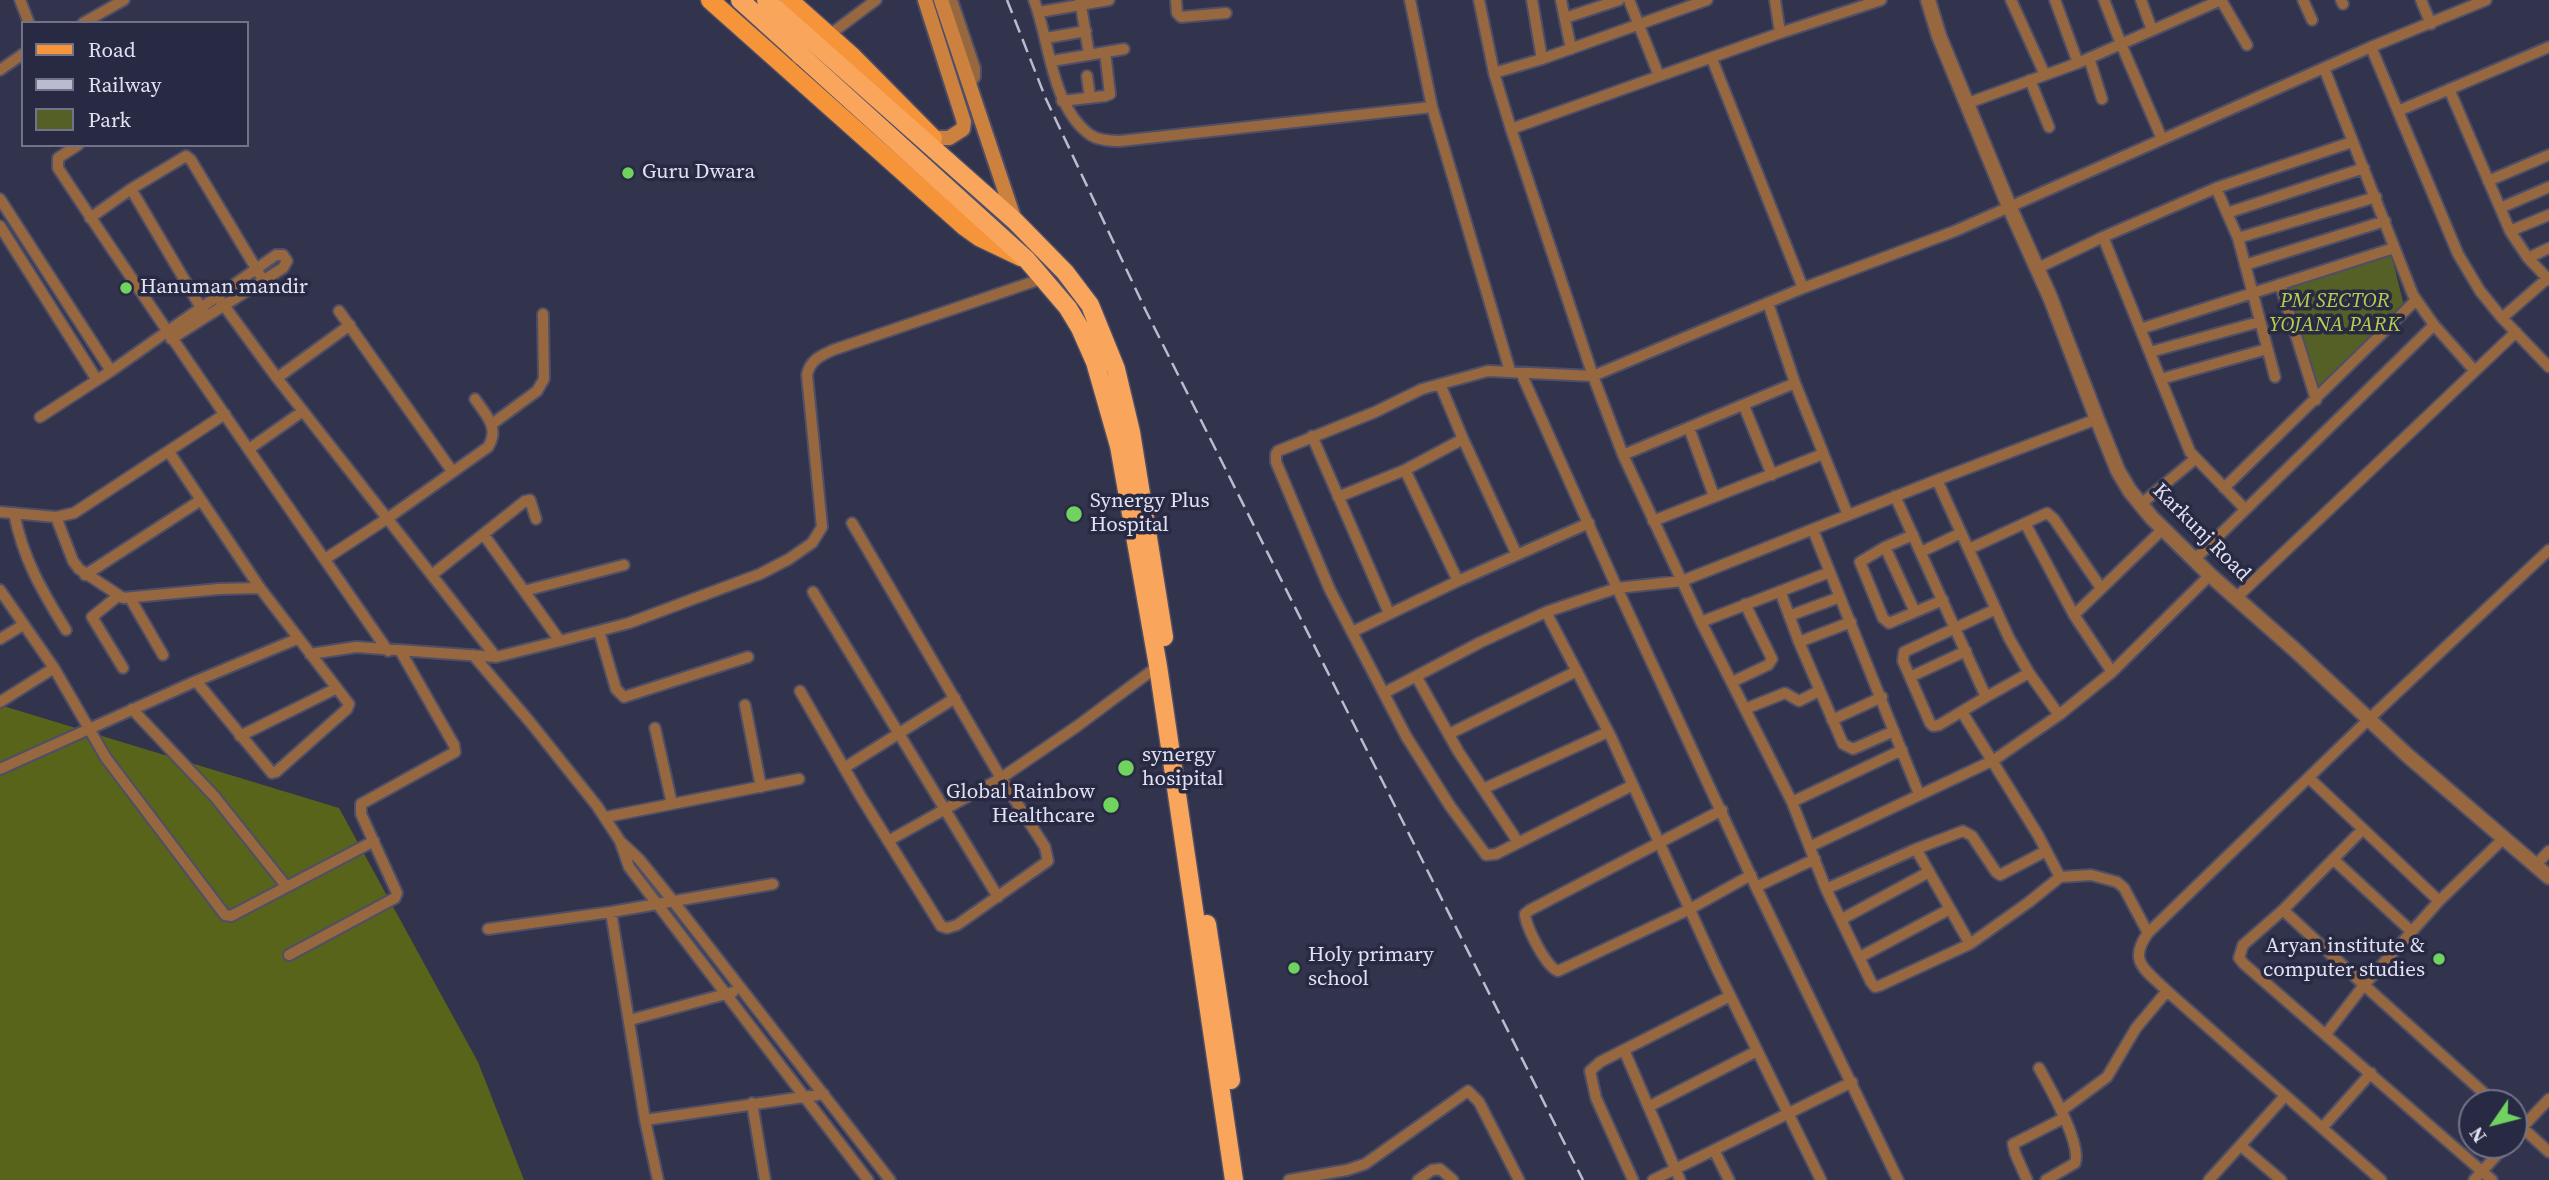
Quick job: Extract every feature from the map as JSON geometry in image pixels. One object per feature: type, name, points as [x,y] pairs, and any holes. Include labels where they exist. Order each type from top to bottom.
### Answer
[{"type":"highway","points":[[740,0],[1027,260],[1068,308],[1080,328],[1094,362],[1119,446],[1158,666],[1234,1180]]},
{"type":"highway","points":[[765,0],[822,39],[1015,221],[1065,272],[1090,305],[1116,369],[1131,432],[1175,697],[1181,753],[1246,1180]]},
{"type":"main road","points":[[710,0],[965,228],[1027,260]]},
{"type":"main road","points":[[789,0],[822,39]]},
{"type":"main road","points":[[925,0],[964,122],[963,129],[949,138],[926,138]]},
{"type":"main road","points":[[941,0],[1015,221]]},
{"type":"street","points":[[20,0],[28,21]]},
{"type":"street","points":[[87,21],[124,0]]},
{"type":"street","points":[[786,68],[876,0]]},
{"type":"street","points":[[952,0],[975,68],[975,78],[968,82]]},
{"type":"street","points":[[1034,0],[1062,101],[1073,118],[1090,135],[1104,140],[1120,141],[1432,107]]},
{"type":"street","points":[[1039,12],[1080,2],[1109,0]]},
{"type":"street","points":[[1175,0],[1177,13],[1181,17],[1226,13]]},
{"type":"street","points":[[1410,0],[1432,107],[1516,372],[1589,523],[1756,887],[1898,1180]]},
{"type":"street","points":[[1479,0],[1494,73],[1511,129],[1593,376],[1623,455],[1701,622],[1792,802],[1826,889],[1875,987],[1970,944],[2060,877],[2091,875],[2117,882],[2124,888],[2148,933]]},
{"type":"street","points":[[1532,0],[1542,59]]},
{"type":"street","points":[[1561,0],[1571,49]]},
{"type":"street","points":[[1565,18],[1619,0]]},
{"type":"street","points":[[1629,0],[1659,76]]},
{"type":"street","points":[[1668,0],[1670,12]]},
{"type":"street","points":[[1494,73],[1542,59],[1707,0]]},
{"type":"street","points":[[1775,0],[1780,33]]},
{"type":"street","points":[[1511,129],[1881,0]]},
{"type":"street","name":"Karkunj Road","points":[[1928,0],[1939,36],[2009,206],[2038,268],[2096,419],[2118,471],[2141,505],[2210,575],[2407,755],[2549,877]]},
{"type":"street","points":[[2011,0],[2045,75]]},
{"type":"street","points":[[2055,0],[2102,99]]},
{"type":"street","points":[[2104,0],[2162,139]]},
{"type":"street","points":[[2141,0],[2152,30]]},
{"type":"street","points":[[1968,103],[2083,60],[2221,0],[2247,45]]},
{"type":"street","points":[[2303,0],[2312,20]]},
{"type":"street","points":[[2421,0],[2431,24]]},
{"type":"street","points":[[1633,785],[1490,856],[1481,850],[1406,736],[1330,590],[1275,458],[1276,454],[1281,449],[1440,384],[1488,371],[1593,376],[1803,288],[1955,231],[2371,47],[2486,0]]},
{"type":"street","points":[[1080,2],[1089,54]]},
{"type":"street","points":[[1046,38],[1086,31]]},
{"type":"street","points":[[2371,47],[2458,254],[2480,291],[2549,366]]},
{"type":"street","points":[[2398,111],[2549,47]]},
{"type":"street","points":[[1052,61],[1124,49]]},
{"type":"street","points":[[1062,101],[1110,94],[1105,51]]},
{"type":"street","points":[[0,70],[21,55]]},
{"type":"street","points":[[1712,59],[1803,288]]},
{"type":"street","points":[[2324,68],[2416,300],[2474,370]]},
{"type":"street","points":[[1087,76],[1090,98]]},
{"type":"street","points":[[2030,80],[2049,127]]},
{"type":"street","points":[[2449,89],[2510,232],[2528,258],[2548,279],[2502,318]]},
{"type":"street","points":[[2038,268],[2216,188],[2352,142]]},
{"type":"street","points":[[75,147],[58,158],[58,168],[168,335],[388,651]]},
{"type":"street","points":[[2488,181],[2549,155]]},
{"type":"street","points":[[90,218],[131,188],[182,157],[189,157],[263,281]]},
{"type":"street","points":[[2227,213],[2364,168]]},
{"type":"street","points":[[2500,208],[2549,187]]},
{"type":"street","points":[[131,188],[203,312]]},
{"type":"street","points":[[2216,188],[2238,237],[2275,377]]},
{"type":"street","points":[[2238,237],[2376,197]]},
{"type":"street","points":[[0,199],[111,371]]},
{"type":"street","points":[[2510,232],[2549,215]]},
{"type":"street","points":[[2245,265],[2385,221]]},
{"type":"street","points":[[0,226],[97,380]]},
{"type":"street","points":[[2103,237],[2194,459],[2245,509]]},
{"type":"street","points":[[2140,329],[2394,248]]},
{"type":"street","points":[[2528,258],[2549,248]]},
{"type":"street","points":[[40,417],[203,312],[217,296],[276,255],[283,255],[287,261],[286,265],[224,306],[203,312]]},
{"type":"street","points":[[310,654],[356,648],[496,657],[629,623],[760,574],[812,543],[822,527],[807,375],[809,365],[818,357],[1044,278]]},
{"type":"street","points":[[2280,284],[2315,400]]},
{"type":"street","points":[[217,296],[277,378],[496,657]]},
{"type":"street","points":[[2224,488],[2416,300]]},
{"type":"street","points":[[1768,303],[1795,383],[1847,515]]},
{"type":"street","points":[[339,311],[452,471]]},
{"type":"street","points":[[492,424],[542,385],[543,314]]},
{"type":"street","points":[[2150,352],[2259,322]]},
{"type":"street","points":[[277,378],[349,325]]},
{"type":"street","points":[[2194,559],[2434,325]]},
{"type":"street","points":[[2237,597],[2516,332]]},
{"type":"street","points":[[2161,379],[2267,349]]},
{"type":"street","points":[[1623,455],[1795,383]]},
{"type":"street","points":[[1440,384],[1517,555]]},
{"type":"street","points":[[325,559],[488,447],[492,437],[492,424],[475,400]]},
{"type":"street","points":[[1744,406],[1772,475]]},
{"type":"street","points":[[249,449],[303,411]]},
{"type":"street","points":[[0,512],[56,517],[74,513],[225,414]]},
{"type":"street","points":[[1384,693],[1481,642],[1546,612],[1618,588],[1682,581],[2096,419]]},
{"type":"street","points":[[1689,428],[1714,496]]},
{"type":"street","points":[[1312,436],[1389,613]]},
{"type":"street","points":[[1338,497],[1405,470],[1463,439]]},
{"type":"street","points":[[169,452],[260,588],[349,704],[347,709],[276,772],[268,771],[196,681]]},
{"type":"street","points":[[1653,520],[1822,454]]},
{"type":"street","points":[[2141,505],[2194,459]]},
{"type":"street","points":[[1405,470],[1458,581]]},
{"type":"street","points":[[1937,480],[1996,609],[2029,673],[2059,715]]},
{"type":"street","points":[[1895,496],[1986,697]]},
{"type":"street","points":[[433,574],[528,499],[536,519]]},
{"type":"street","points":[[85,575],[201,500]]},
{"type":"street","points":[[14,513],[19,541],[34,576],[66,630]]},
{"type":"street","points":[[1969,549],[2040,515],[2050,514],[2101,588]]},
{"type":"street","points":[[56,517],[73,561],[85,575],[124,597],[163,656]]},
{"type":"street","points":[[800,691],[941,926],[947,928],[957,925],[1048,861],[1045,848],[852,523]]},
{"type":"street","points":[[1352,632],[1589,523]]},
{"type":"street","points":[[2025,523],[2074,615],[2112,672]]},
{"type":"street","points":[[2074,615],[2163,529]]},
{"type":"street","points":[[1813,530],[1919,794]]},
{"type":"street","points":[[1920,552],[1961,533]]},
{"type":"street","points":[[484,535],[560,641]]},
{"type":"street","points":[[1913,535],[1860,562],[1883,618],[1889,623],[1943,600]]},
{"type":"street","points":[[1885,547],[1915,612]]},
{"type":"street","points":[[2375,1178],[2167,991],[2140,962],[2137,953],[2148,933],[2369,719],[2549,550]]},
{"type":"street","points":[[524,592],[624,565]]},
{"type":"street","points":[[1701,622],[1830,572]]},
{"type":"street","points":[[1811,846],[1994,760],[2059,715],[2112,672],[2210,575]]},
{"type":"street","points":[[123,668],[92,617],[124,597],[260,588]]},
{"type":"street","points":[[0,590],[54,668],[106,758],[225,915],[231,916],[374,841]]},
{"type":"street","points":[[1780,591],[1788,616],[1843,744],[1853,749],[1894,732]]},
{"type":"street","points":[[813,592],[998,897]]},
{"type":"street","points":[[1788,616],[1840,597]]},
{"type":"street","points":[[1732,682],[1768,665],[1772,659],[1745,604]]},
{"type":"street","points":[[1996,609],[1904,652],[1903,661],[1930,723],[1933,726],[1962,712],[2029,673]]},
{"type":"street","points":[[1546,612],[1608,732],[1730,996],[1821,1180]]},
{"type":"street","points":[[1799,642],[1851,622]]},
{"type":"street","points":[[0,639],[23,625]]},
{"type":"street","points":[[599,631],[616,689],[624,697],[748,657]]},
{"type":"street","points":[[0,769],[297,639]]},
{"type":"street","points":[[1910,677],[1966,651]]},
{"type":"street","points":[[289,955],[397,895],[386,865],[360,814],[361,804],[455,752],[454,745],[401,652]]},
{"type":"street","points":[[473,655],[606,817],[620,841],[629,867],[868,1180]]},
{"type":"street","points":[[888,841],[1001,778],[1158,666]]},
{"type":"street","points":[[0,702],[54,668]]},
{"type":"street","points":[[1449,734],[1577,671]]},
{"type":"street","points":[[1416,676],[1449,734],[1518,842]]},
{"type":"street","points":[[240,736],[337,688]]},
{"type":"street","points":[[1745,709],[1785,693],[1798,701],[1819,691]]},
{"type":"street","points":[[1832,720],[1882,697]]},
{"type":"street","points":[[844,768],[954,698]]},
{"type":"street","points":[[745,705],[761,787]]},
{"type":"street","points":[[132,709],[223,805],[286,886]]},
{"type":"street","points":[[1962,712],[1994,760],[2060,877]]},
{"type":"street","points":[[654,728],[672,804]]},
{"type":"street","points":[[1483,789],[1608,732]]},
{"type":"street","points":[[1792,802],[1902,750]]},
{"type":"street","points":[[2309,778],[2439,901]]},
{"type":"street","points":[[606,817],[799,779]]},
{"type":"street","points":[[1722,810],[1530,910],[1525,914],[1527,924],[1549,966],[1558,971],[1690,909],[1751,875]]},
{"type":"street","points":[[2362,829],[2283,910],[2243,945],[2239,958],[2371,1073],[2478,1176],[2492,1180]]},
{"type":"street","points":[[1826,889],[1958,832],[1967,832],[2000,874],[2010,872],[2046,851]]},
{"type":"street","points":[[2326,1034],[2364,985],[2439,901],[2503,839]]},
{"type":"street","points":[[620,841],[639,859],[673,901],[890,1180]]},
{"type":"street","points":[[1916,849],[1970,944]]},
{"type":"street","points":[[2536,865],[2549,852]]},
{"type":"street","points":[[1756,887],[1815,859]]},
{"type":"street","points":[[2333,859],[2412,932]]},
{"type":"street","points":[[1842,919],[1929,872]]},
{"type":"street","points":[[488,929],[611,912],[773,884]]},
{"type":"street","points":[[1860,957],[1950,909]]},
{"type":"street","points":[[2283,910],[2479,1089]]},
{"type":"street","points":[[611,912],[645,1120],[658,1180]]},
{"type":"street","points":[[630,1020],[742,990]]},
{"type":"street","points":[[2027,1180],[2013,1144],[2063,1115],[2107,1077],[2136,1028],[2167,991]]},
{"type":"street","points":[[1633,1180],[1596,1098],[1589,1077],[1593,1067],[1730,996]]},
{"type":"street","points":[[1624,1050],[1677,1175]]},
{"type":"street","points":[[1650,1106],[1757,1051]]},
{"type":"street","points":[[2039,1068],[2063,1115],[2077,1159],[2072,1165],[2046,1180]]},
{"type":"street","points":[[2322,1128],[2371,1073]]},
{"type":"street","points":[[1653,1180],[1677,1175],[1714,1150],[1852,1082]]},
{"type":"street","points":[[1289,1180],[1347,1170],[1365,1164],[1468,1091],[1479,1102],[1519,1180]]},
{"type":"street","points":[[645,1120],[824,1094]]},
{"type":"street","points":[[2209,1180],[2286,1096]]},
{"type":"street","points":[[2528,1118],[2549,1099]]},
{"type":"street","points":[[752,1103],[765,1180]]},
{"type":"street","points":[[2528,1136],[2549,1152]]},
{"type":"street","points":[[2241,1146],[2281,1180]]},
{"type":"street","points":[[1714,1150],[1730,1180]]},
{"type":"street","points":[[2478,1176],[2493,1159]]},
{"type":"street","points":[[1418,1180],[1432,1170],[1440,1169],[1453,1180]]},
{"type":"green space","name":"PM SECTOR YOJANA PARK","points":[[2391,253],[2404,306],[2317,389],[2280,284]]},
{"type":"green space","points":[[0,705],[339,808],[478,1062],[524,1180],[0,1180]]},
{"type":"railway","points":[[1007,0],[1046,99],[1146,311],[1583,1180]]},
{"type":"place","name":"Guru Dwara","points":[[628,173]]},
{"type":"place","name":"Hanuman mandir","points":[[126,288]]},
{"type":"place","name":"Synergy Plus Hospital","points":[[1074,514]]},
{"type":"place","name":"synergy hosipital","points":[[1126,768]]},
{"type":"place","name":"Global Rainbow Healthcare","points":[[1111,805]]},
{"type":"place","name":"Aryan institute & computer studies","points":[[2439,959]]},
{"type":"place","name":"Holy primary school","points":[[1294,968]]}]
